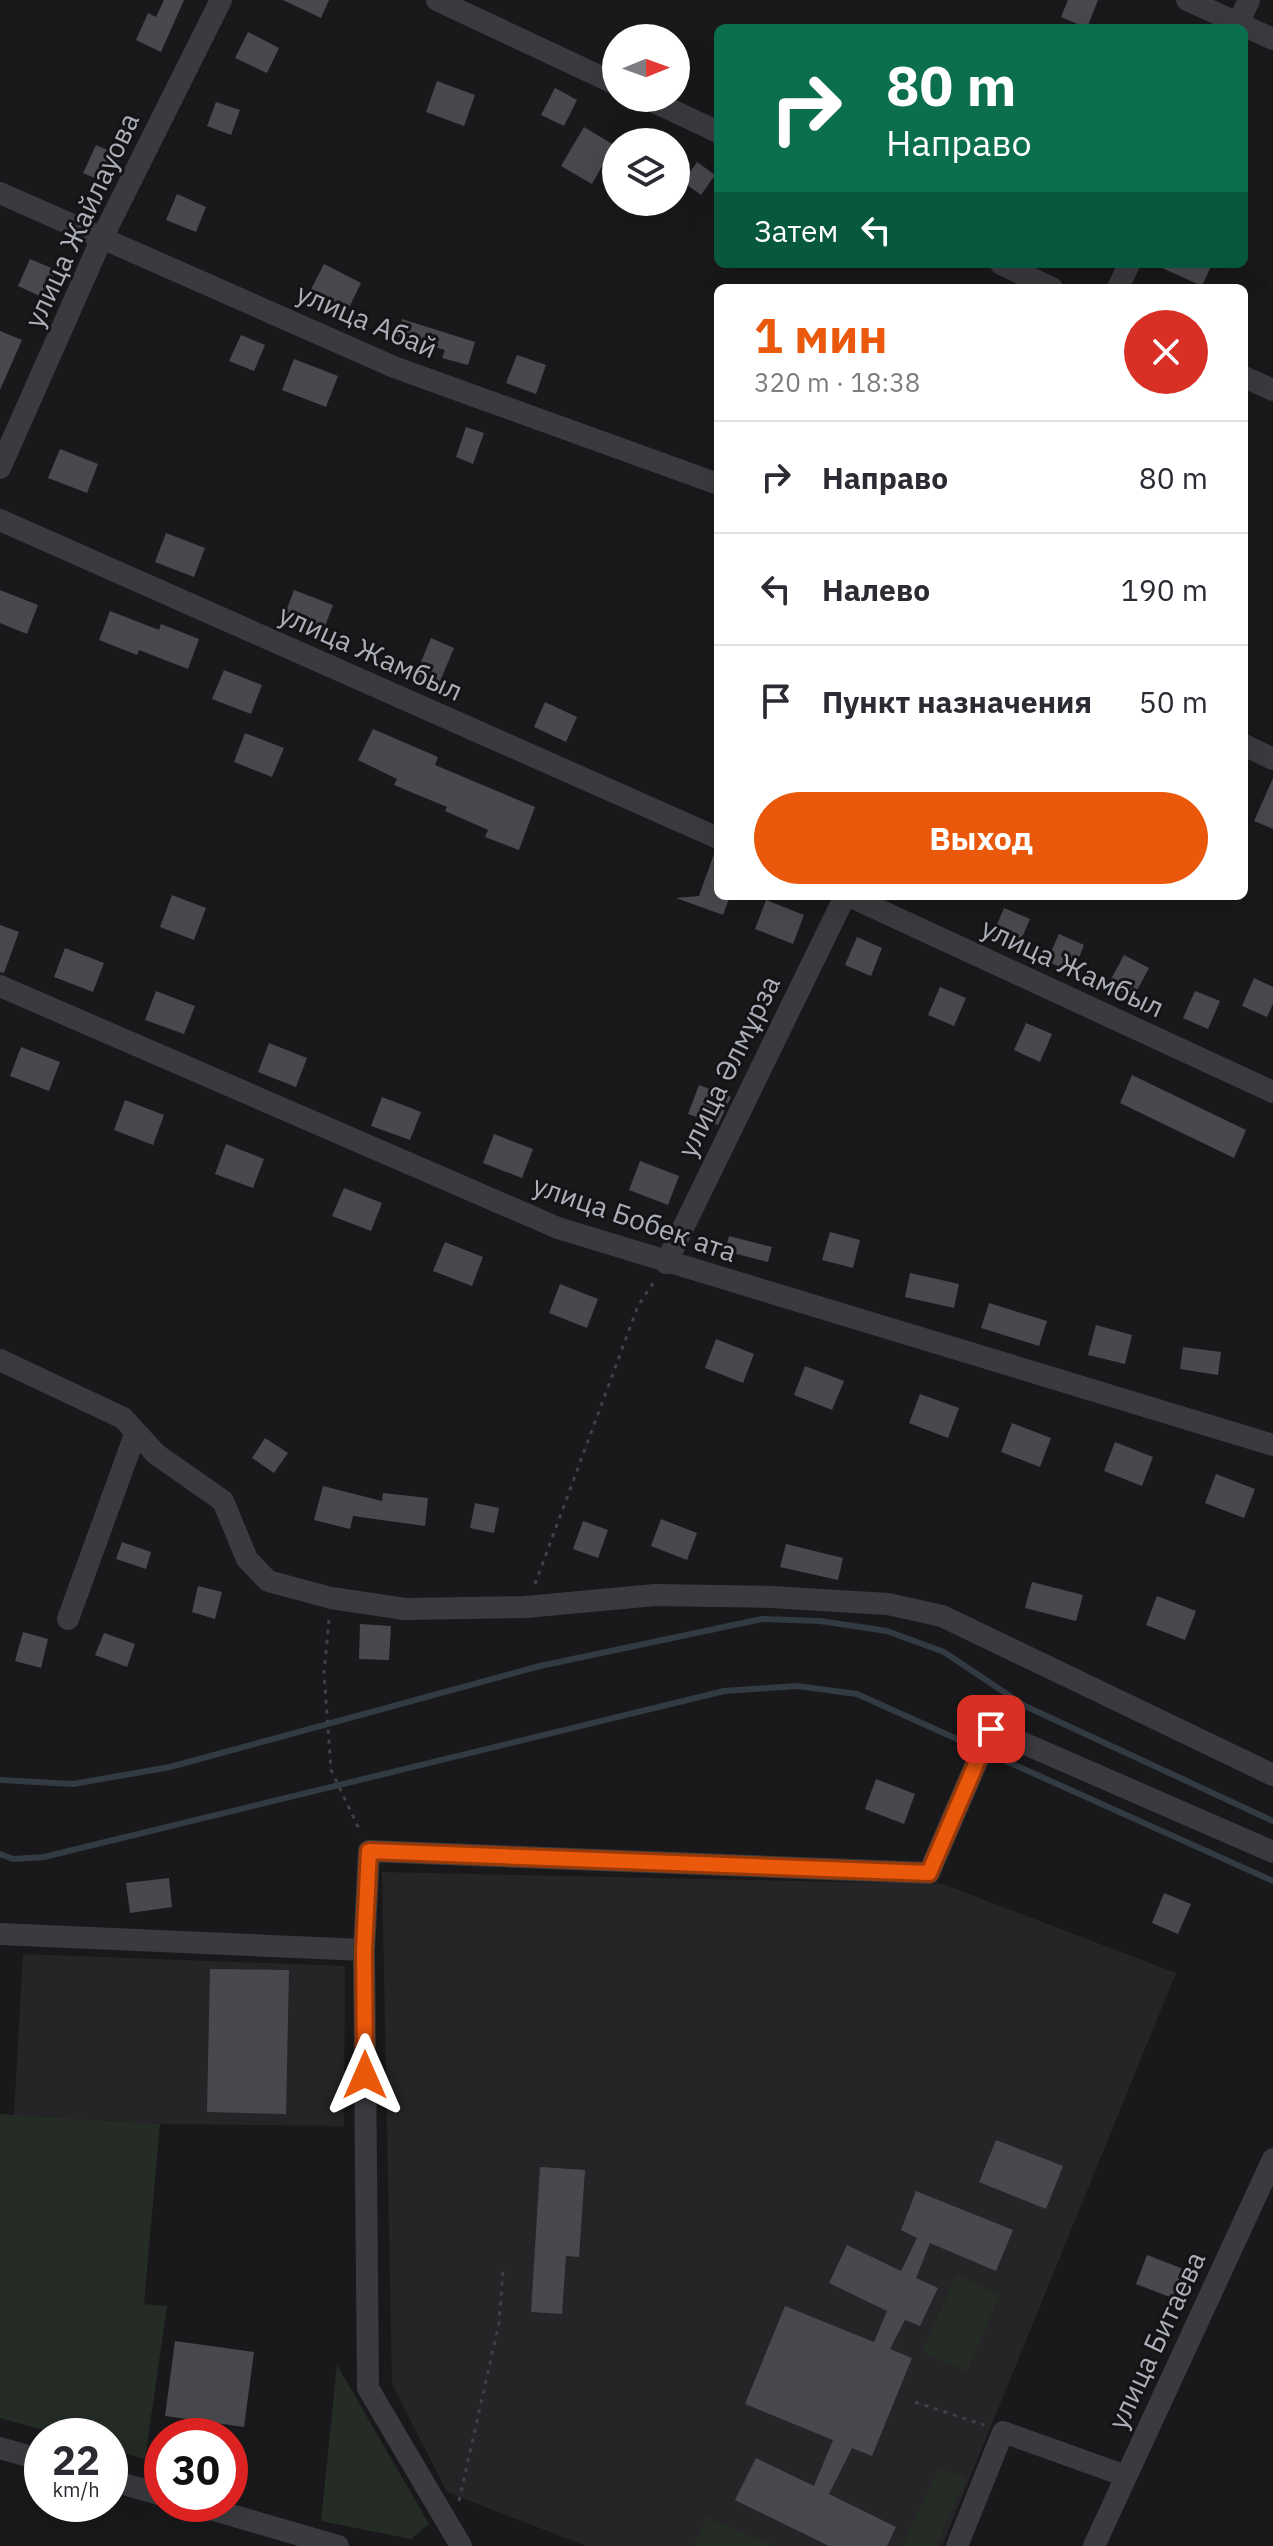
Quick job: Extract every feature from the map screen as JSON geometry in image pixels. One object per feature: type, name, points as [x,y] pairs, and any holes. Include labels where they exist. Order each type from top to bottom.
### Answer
[{"type":"street","name":"улица Жайлауова","points":[[0,468],[102,238],[221,0]]},
{"type":"street","points":[[437,0],[602,77]]},
{"type":"street","points":[[1187,0],[1233,24]]},
{"type":"street","points":[[1238,24],[1249,0]]},
{"type":"street","points":[[1248,30],[1273,39]]},
{"type":"street","points":[[676,112],[714,130]]},
{"type":"street","name":"улица Абай","points":[[0,193],[394,367],[714,483]]},
{"type":"street","points":[[1010,268],[1044,284]]},
{"type":"street","points":[[1248,379],[1273,390]]},
{"type":"street","name":"улица Жамбыл","points":[[0,520],[714,836]]},
{"type":"street","points":[[1248,747],[1273,759]]},
{"type":"street","name":"улица Әлмұрза","points":[[666,1263],[845,900]]},
{"type":"street","name":"улица Жамбыл","points":[[856,900],[1273,1092]]},
{"type":"street","name":"улица Бобек ата","points":[[0,986],[558,1228],[1273,1445]]},
{"type":"street","points":[[0,1360],[123,1418],[156,1454],[223,1501],[247,1559],[268,1581],[331,1598],[405,1609],[526,1607],[655,1595],[772,1597],[888,1604],[942,1616],[1273,1775]]},
{"type":"street","points":[[68,1619],[136,1432]]},
{"type":"street","points":[[457,2539],[368,2388],[364,1950],[369,1851],[929,1873],[991,1729],[1273,1852]]},
{"type":"street","points":[[0,1934],[364,1950]]},
{"type":"street","name":"улица Битаева","points":[[1094,2546],[1271,2171]]},
{"type":"street","points":[[957,2546],[1003,2432],[1126,2476]]},
{"type":"street","points":[[0,2448],[24,2455]]},
{"type":"street","points":[[248,2520],[338,2546]]},
{"type":"path","points":[[526,1607],[638,1306],[666,1263]]},
{"type":"path","points":[[331,1598],[324,1673],[331,1770],[369,1851]]},
{"type":"path","points":[[457,2539],[499,2323],[503,2270]]},
{"type":"path","points":[[915,2402],[1003,2432]]},
{"type":"shaded area","points":[[382,1872],[943,1884],[1176,1973],[942,2546],[586,2546],[447,2492],[392,2384]]},
{"type":"shaded area","points":[[23,1954],[345,1966],[344,2126],[160,2124],[14,2115]]},
{"type":"shaded area","points":[[0,2114],[160,2124],[144,2304],[167,2306],[151,2418],[144,2418],[144,2459],[128,2454],[128,2418],[24,2418],[24,2425],[0,2418]]},
{"type":"shaded area","points":[[956,2275],[1000,2295],[967,2371],[922,2352]]},
{"type":"shaded area","points":[[337,2365],[429,2524],[411,2539],[321,2521]]},
{"type":"shaded area","points":[[939,2469],[966,2477],[936,2546],[902,2546]]},
{"type":"shaded area","points":[[706,2517],[775,2546],[694,2546]]},
{"type":"building","points":[[164,0],[184,0],[161,52],[136,40],[148,13],[156,17]]},
{"type":"building","points":[[283,0],[329,0],[321,18]]},
{"type":"building","points":[[1068,0],[1098,0],[1089,24],[1078,24],[1061,17]]},
{"type":"building","points":[[248,32],[279,48],[267,73],[235,58]]},
{"type":"building","points":[[437,81],[475,95],[464,126],[426,112]]},
{"type":"building","points":[[555,88],[577,100],[564,126],[541,115]]},
{"type":"building","points":[[216,102],[240,110],[231,135],[207,126]]},
{"type":"building","points":[[584,127],[602,138],[602,166],[592,184],[561,166]]},
{"type":"building","points":[[96,145],[121,156],[109,184],[83,173]]},
{"type":"building","points":[[697,162],[714,174],[701,195],[690,187],[690,172]]},
{"type":"building","points":[[177,194],[206,207],[196,232],[166,220]]},
{"type":"building","points":[[30,259],[56,270],[44,298],[18,286]]},
{"type":"building","points":[[324,264],[361,283],[345,316],[307,297]]},
{"type":"building","points":[[1162,268],[1210,268],[1203,284]]},
{"type":"building","points":[[402,319],[475,342],[468,365],[442,358],[445,350],[397,336]]},
{"type":"building","points":[[0,331],[22,340],[0,390]]},
{"type":"building","points":[[241,335],[265,345],[254,371],[229,361]]},
{"type":"building","points":[[517,355],[546,365],[536,394],[506,383]]},
{"type":"building","points":[[294,359],[338,376],[326,407],[282,390]]},
{"type":"building","points":[[466,427],[484,433],[473,464],[456,457]]},
{"type":"building","points":[[60,449],[98,464],[87,493],[48,478]]},
{"type":"building","points":[[166,533],[205,548],[194,577],[155,562]]},
{"type":"building","points":[[0,590],[38,605],[27,634],[0,623]]},
{"type":"building","points":[[294,590],[333,605],[322,634],[283,619]]},
{"type":"building","points":[[110,611],[159,630],[161,624],[199,639],[188,669],[139,650],[137,655],[99,640]]},
{"type":"building","points":[[431,638],[454,648],[438,686],[415,676]]},
{"type":"building","points":[[224,670],[262,685],[251,714],[212,699]]},
{"type":"building","points":[[545,702],[577,717],[566,742],[534,727]]},
{"type":"building","points":[[373,729],[438,757],[435,765],[535,807],[519,850],[485,837],[488,830],[445,811],[447,807],[394,785],[397,779],[358,760]]},
{"type":"building","points":[[245,733],[284,748],[272,777],[234,762]]},
{"type":"building","points":[[1273,778],[1273,829],[1254,821]]},
{"type":"building","points":[[714,854],[714,900],[729,900],[723,915],[676,898],[699,896]]},
{"type":"building","points":[[172,895],[206,908],[194,940],[160,927]]},
{"type":"building","points":[[766,900],[804,915],[793,944],[755,929]]},
{"type":"building","points":[[1004,908],[1030,919],[1018,947],[992,936]]},
{"type":"building","points":[[0,925],[19,932],[4,973],[0,972]]},
{"type":"building","points":[[1059,934],[1084,945],[1073,973],[1047,961]]},
{"type":"building","points":[[857,937],[882,948],[871,976],[845,965]]},
{"type":"building","points":[[65,948],[104,963],[93,992],[54,977]]},
{"type":"building","points":[[1124,955],[1149,968],[1133,998],[1108,985]]},
{"type":"building","points":[[1254,978],[1273,987],[1273,1004],[1267,1017],[1242,1006]]},
{"type":"building","points":[[940,987],[966,998],[954,1026],[928,1015]]},
{"type":"building","points":[[156,991],[195,1006],[184,1034],[145,1020]]},
{"type":"building","points":[[1195,991],[1220,1001],[1208,1029],[1183,1018]]},
{"type":"building","points":[[1026,1023],[1052,1034],[1040,1062],[1014,1050]]},
{"type":"building","points":[[269,1043],[307,1058],[296,1087],[258,1072]]},
{"type":"building","points":[[21,1047],[60,1062],[49,1091],[10,1076]]},
{"type":"building","points":[[1132,1075],[1246,1130],[1234,1158],[1120,1103]]},
{"type":"building","points":[[699,1085],[731,1097],[718,1125],[688,1114]]},
{"type":"building","points":[[382,1097],[421,1112],[410,1140],[371,1126]]},
{"type":"building","points":[[125,1100],[164,1115],[153,1145],[114,1130]]},
{"type":"building","points":[[494,1134],[533,1149],[522,1178],[483,1163]]},
{"type":"building","points":[[226,1144],[264,1159],[253,1188],[215,1174]]},
{"type":"building","points":[[640,1161],[679,1176],[668,1205],[629,1190]]},
{"type":"building","points":[[344,1188],[382,1203],[371,1231],[332,1216]]},
{"type":"building","points":[[830,1232],[860,1240],[853,1268],[822,1260]]},
{"type":"building","points":[[729,1236],[772,1247],[768,1262],[725,1251]]},
{"type":"building","points":[[445,1242],[483,1257],[472,1286],[433,1271]]},
{"type":"building","points":[[910,1273],[959,1284],[954,1308],[905,1297]]},
{"type":"building","points":[[560,1284],[598,1299],[587,1328],[549,1313]]},
{"type":"building","points":[[989,1303],[1047,1321],[1039,1346],[981,1328]]},
{"type":"building","points":[[1096,1325],[1132,1335],[1125,1364],[1088,1355]]},
{"type":"building","points":[[716,1339],[754,1354],[743,1383],[705,1368]]},
{"type":"building","points":[[1183,1347],[1221,1352],[1218,1375],[1180,1369]]},
{"type":"building","points":[[805,1366],[844,1381],[832,1410],[794,1395]]},
{"type":"building","points":[[920,1394],[959,1408],[948,1438],[909,1423]]},
{"type":"building","points":[[1012,1423],[1051,1438],[1040,1467],[1001,1452]]},
{"type":"building","points":[[265,1438],[288,1453],[274,1473],[252,1458]]},
{"type":"building","points":[[1115,1442],[1153,1457],[1142,1486],[1104,1471]]},
{"type":"building","points":[[1216,1474],[1255,1489],[1244,1518],[1205,1503]]},
{"type":"building","points":[[323,1486],[382,1501],[383,1493],[428,1498],[425,1526],[353,1516],[350,1529],[314,1520]]},
{"type":"building","points":[[475,1503],[499,1508],[494,1533],[470,1528]]},
{"type":"building","points":[[661,1519],[697,1533],[687,1560],[651,1546]]},
{"type":"building","points":[[583,1521],[608,1530],[598,1558],[573,1549]]},
{"type":"building","points":[[122,1542],[151,1552],[146,1569],[116,1559]]},
{"type":"building","points":[[786,1544],[843,1558],[838,1580],[780,1567]]},
{"type":"building","points":[[1032,1582],[1083,1595],[1076,1621],[1025,1608]]},
{"type":"building","points":[[198,1586],[222,1592],[215,1619],[192,1612]]},
{"type":"building","points":[[1157,1596],[1196,1611],[1185,1640],[1146,1625]]},
{"type":"building","points":[[360,1624],[391,1626],[389,1660],[359,1659]]},
{"type":"building","points":[[23,1632],[48,1639],[41,1668],[15,1661]]},
{"type":"building","points":[[104,1633],[135,1644],[127,1667],[95,1655]]},
{"type":"building","points":[[876,1779],[915,1794],[904,1824],[865,1809]]},
{"type":"building","points":[[169,1878],[172,1907],[130,1913],[126,1883]]},
{"type":"building","points":[[1164,1893],[1191,1904],[1178,1934],[1152,1923]]},
{"type":"building","points":[[210,1969],[289,1970],[286,2114],[207,2112]]},
{"type":"building","points":[[996,2140],[1063,2166],[1046,2209],[979,2182]]},
{"type":"building","points":[[540,2167],[585,2170],[579,2257],[566,2256],[562,2314],[531,2312]]},
{"type":"building","points":[[916,2191],[1013,2230],[996,2271],[930,2243],[916,2278],[938,2288],[920,2326],[905,2320],[890,2349],[912,2358],[872,2456],[852,2448],[829,2494],[896,2527],[887,2546],[829,2546],[735,2500],[756,2458],[814,2486],[833,2440],[745,2404],[785,2306],[874,2342],[887,2311],[829,2283],[847,2245],[901,2271],[917,2238],[901,2230]]},
{"type":"building","points":[[1147,2255],[1186,2270],[1175,2299],[1136,2284]]},
{"type":"building","points":[[175,2341],[254,2352],[245,2418],[165,2416]]},
{"type":"waterway","points":[[0,1780],[73,1784],[170,1767],[540,1666],[762,1619],[820,1621],[887,1631],[944,1652],[1025,1706],[1273,1821]]},
{"type":"waterway","points":[[0,1854],[13,1859],[44,1857],[724,1691],[797,1686],[857,1694],[1273,1881]]},
{"type":"route","points":[[365,2075],[364,1950],[369,1851],[929,1873],[991,1729]]}]
